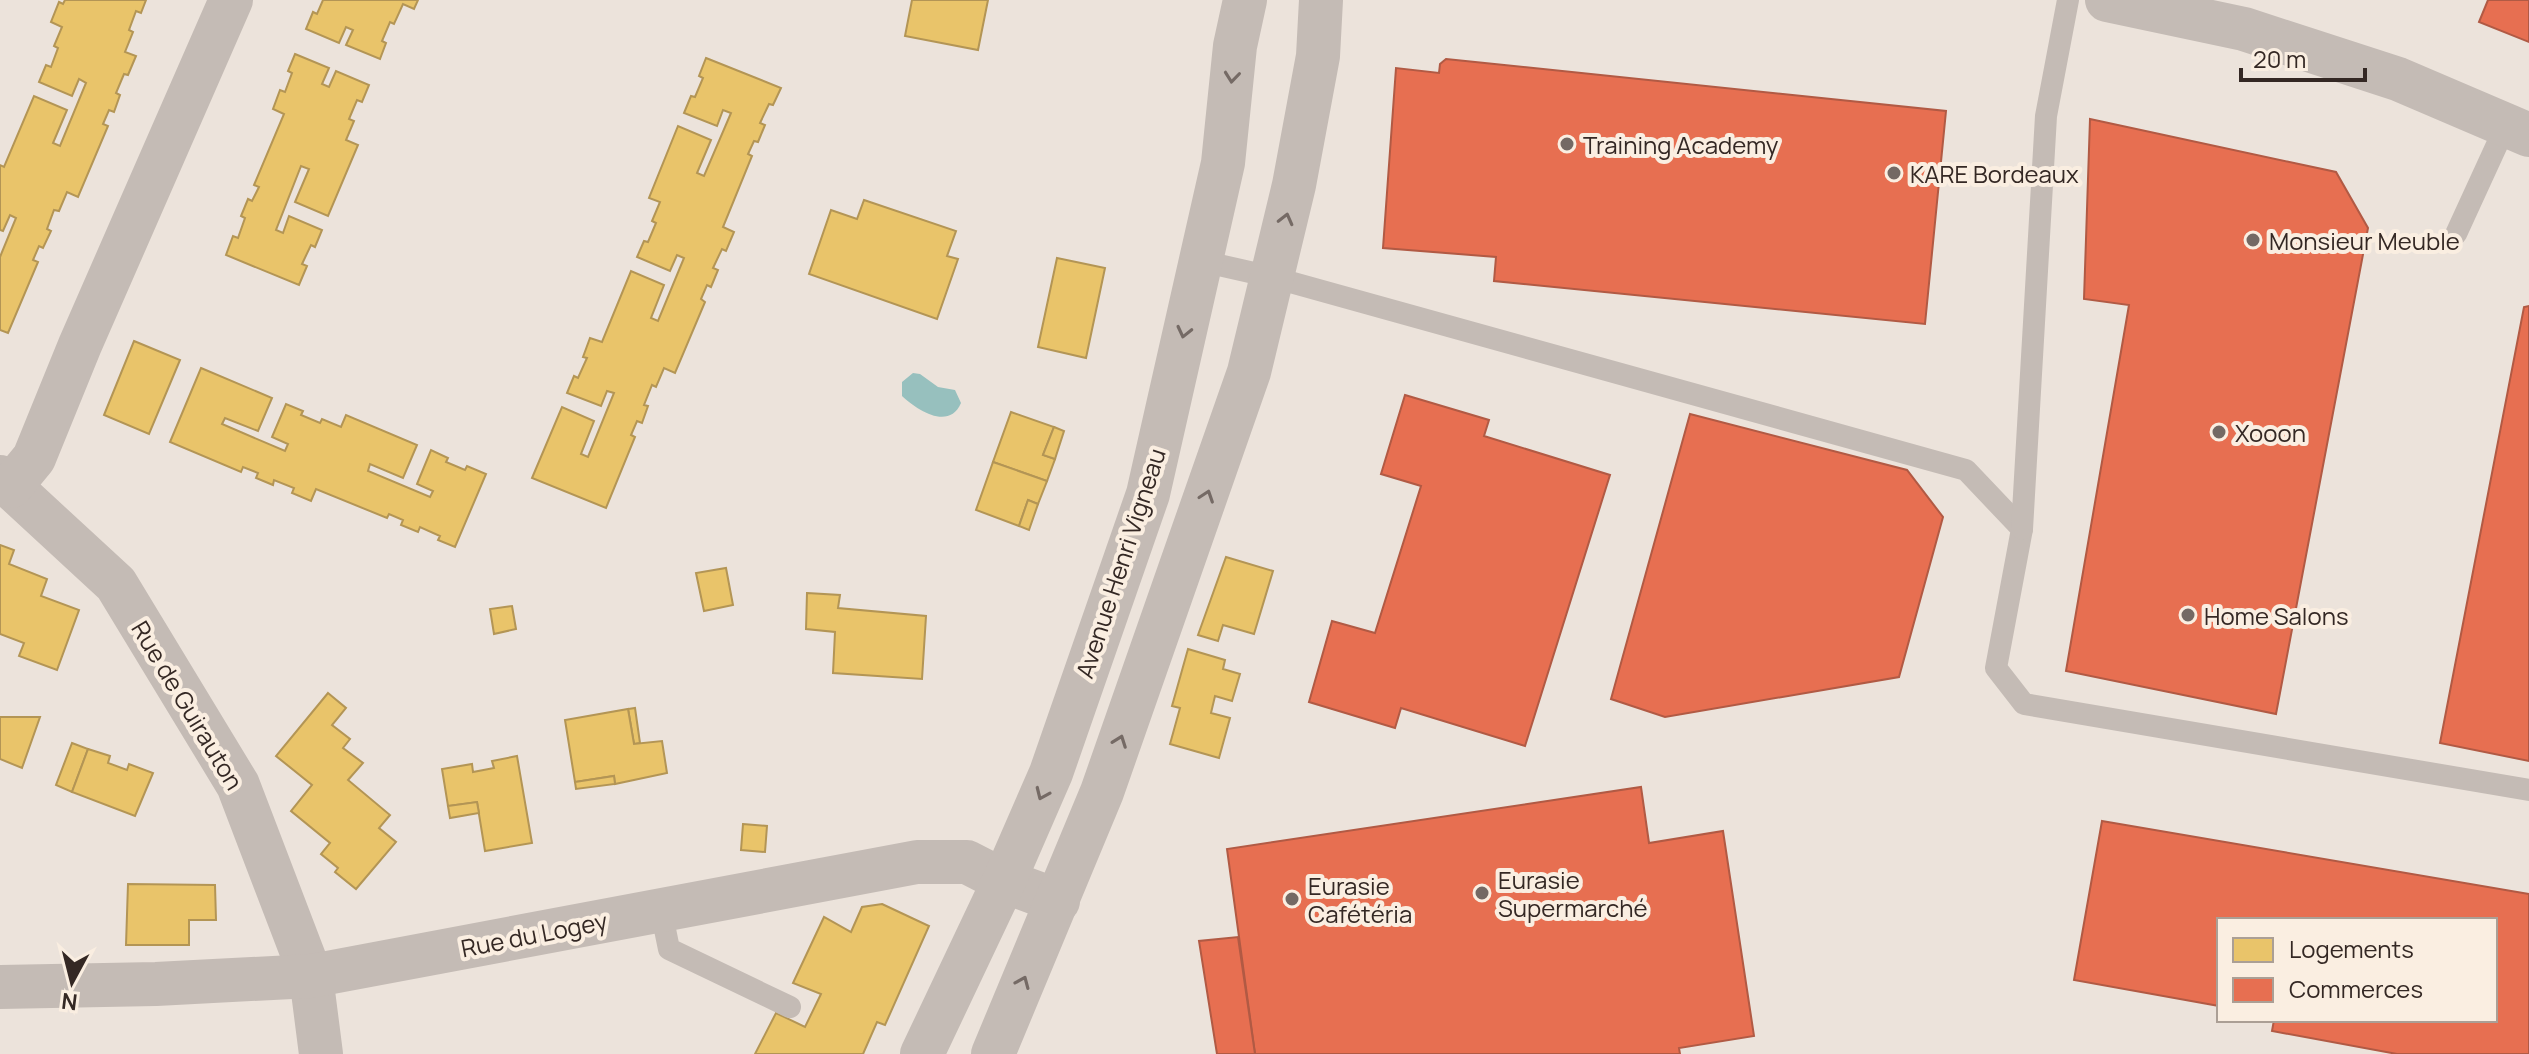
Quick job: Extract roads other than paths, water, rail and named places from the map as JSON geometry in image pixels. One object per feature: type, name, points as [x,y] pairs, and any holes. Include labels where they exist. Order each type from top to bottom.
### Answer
[{"type":"street","points":[[6,482],[34,458],[84,335],[231,0]]},
{"type":"street","name":"Avenue Henri Vigneau","points":[[922,1054],[1051,773],[1148,494],[1223,163],[1235,46],[1245,0]]},
{"type":"street","points":[[993,1054],[1102,792],[1202,514],[1249,372],[1294,185],[1318,56],[1321,0]]},
{"type":"street","points":[[2107,0],[2244,29],[2398,79],[2517,130]]},
{"type":"street","name":"Rue de Guirauton","points":[[6,482],[116,584],[238,785],[311,976],[321,1054]]},
{"type":"street","name":"Rue du Logey","points":[[0,987],[156,984],[311,976],[917,862],[967,862],[1004,881],[1058,901]]},
{"type":"lane","points":[[2068,0],[2046,116],[2022,529],[1996,668],[2024,704],[2529,790]]},
{"type":"lane","points":[[2456,234],[2517,130]]},
{"type":"lane","points":[[1201,261],[1272,277],[1966,470],[2022,529]]},
{"type":"lane","points":[[661,910],[669,949],[790,1007]]},
{"type":"water","points":[[913,373],[920,374],[938,387],[955,390],[961,403],[956,411],[949,416],[933,415],[902,396],[902,382]]},
{"type":"place","name":"Training Academy","points":[[1567,144]]},
{"type":"place","name":"KARE Bordeaux","points":[[1894,173]]},
{"type":"place","name":"Monsieur Meuble","points":[[2253,240]]},
{"type":"place","name":"Xooon","points":[[2219,432]]},
{"type":"place","name":"Home Salons","points":[[2188,615]]},
{"type":"place","name":"Eurasie Supermarché","points":[[1482,893]]},
{"type":"place","name":"Eurasie Cafétéria","points":[[1292,899]]}]
